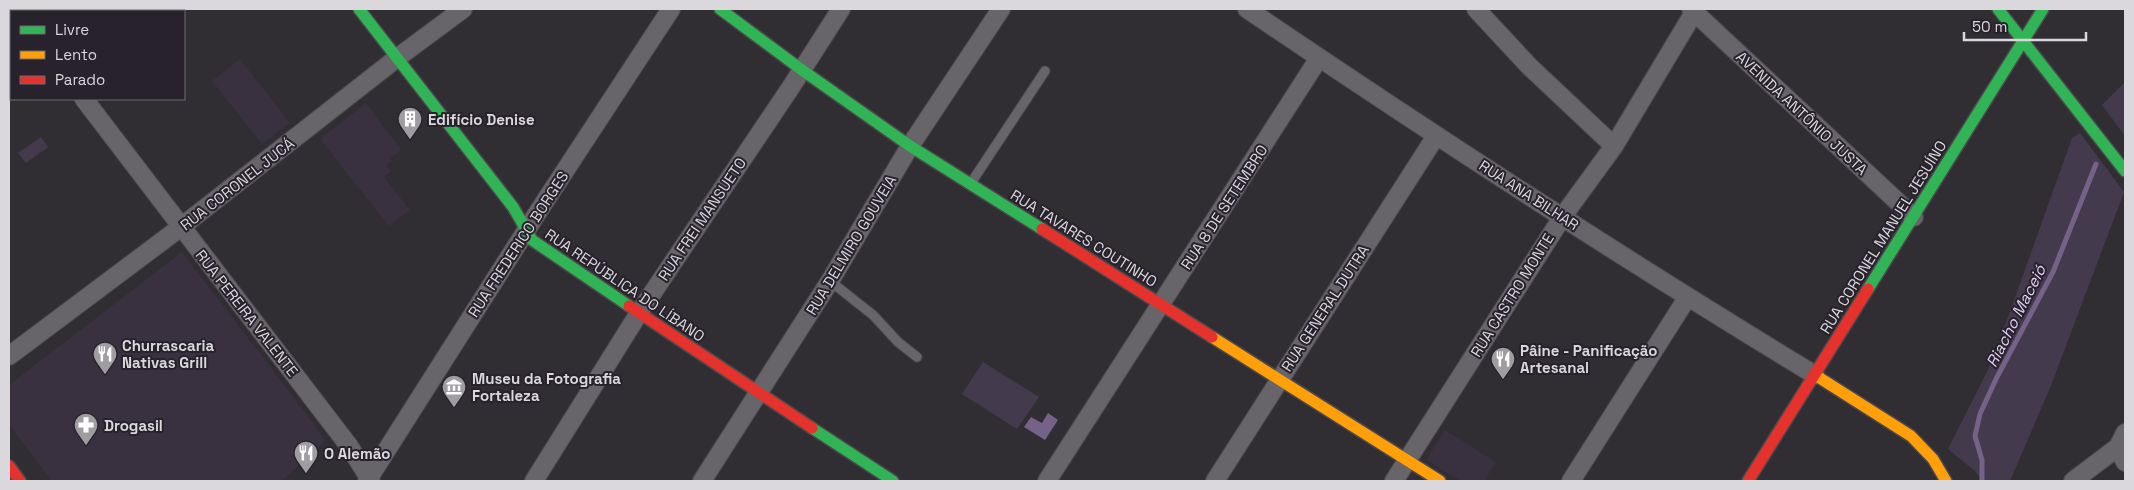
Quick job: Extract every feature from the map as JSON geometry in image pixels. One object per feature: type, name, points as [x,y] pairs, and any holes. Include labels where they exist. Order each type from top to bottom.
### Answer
[{"type":"street","name":"RUA REPÚBLICA DO LÍBANO","points":[[359,9],[513,207],[532,240],[759,394],[893,481]]},
{"type":"street","name":"RUA CORONEL JUCÁ","points":[[9,356],[181,227],[397,58],[463,9]]},
{"type":"street","name":"RUA FREDERICO BORGES","points":[[369,480],[526,232],[671,9]]},
{"type":"street","name":"RUA TAVARES COUTINHO","points":[[720,9],[802,70],[910,146],[1440,481]]},
{"type":"street","name":"RUA FREI MANSUETO","points":[[534,481],[639,313],[841,9]]},
{"type":"street","name":"RUA DELMIRO GOUVEIA","points":[[702,481],[830,281],[910,146],[1001,9]]},
{"type":"street","name":"RUA ANA BILHAR","points":[[1247,9],[1436,136],[1687,298],[1815,375]]},
{"type":"street","points":[[1476,9],[1530,66],[1614,146]]},
{"type":"street","points":[[1998,9],[2125,171]]},
{"type":"street","name":"RUA CORONEL MANUEL JESUÍNO","points":[[1748,481],[2043,9]]},
{"type":"street","name":"RUA CASTRO MONTE","points":[[1394,481],[1562,216],[1614,146],[1694,10]]},
{"type":"street","name":"AVENIDA ANTÔNIO JUSTA","points":[[1694,10],[1914,217]]},
{"type":"street","name":"RUA 8 DE SETEMBRO","points":[[1047,481],[1320,58]]},
{"type":"street","name":"RUA PEREIRA VALENTE","points":[[85,100],[348,446],[369,480]]},
{"type":"street","name":"RUA GENERAL DUTRA","points":[[1215,481],[1436,136]]},
{"type":"street","points":[[1571,481],[1687,298]]},
{"type":"street","points":[[1815,375],[1911,436],[1933,459],[1946,481]]},
{"type":"street","points":[[2072,481],[2123,448]]},
{"type":"street","points":[[2078,481],[2090,481]]},
{"type":"lane","points":[[970,184],[1045,71]]},
{"type":"lane","points":[[830,281],[872,315],[898,342],[916,357]]},
{"type":"shaded area","points":[[240,59],[290,123],[262,144],[212,81]]},
{"type":"shaded area","points":[[2125,82],[2125,136],[2102,105]]},
{"type":"shaded area","points":[[366,103],[401,150],[390,158],[392,161],[386,165],[391,171],[384,177],[410,210],[389,226],[320,139]]},
{"type":"shaded area","points":[[2080,133],[2124,192],[2050,388],[2010,481],[1983,481],[1975,471],[1948,449],[1992,362],[2072,138]]},
{"type":"shaded area","points":[[41,137],[48,147],[26,163],[18,153]]},
{"type":"shaded area","points":[[182,252],[308,416],[325,441],[282,481],[52,481],[9,424],[9,385]]},
{"type":"shaded area","points":[[983,362],[1039,397],[1017,429],[962,394]]},
{"type":"shaded area","points":[[1048,413],[1058,420],[1045,440],[1024,427],[1031,417],[1042,423]]},
{"type":"shaded area","points":[[1445,430],[1496,462],[1484,481],[1461,481],[1426,460]]},
{"type":"waterway","name":"Riacho Maceió","points":[[1982,481],[1982,460],[1975,436],[1980,414],[1996,379],[2053,272],[2096,164]]},
{"type":"traffic: fast","points":[[359,9],[513,207],[532,240],[629,306]]},
{"type":"traffic: fast","points":[[720,9],[802,70],[910,146],[1042,229]]},
{"type":"traffic: fast","points":[[1998,9],[2125,171]]},
{"type":"traffic: fast","points":[[1868,289],[2043,9]]},
{"type":"traffic: fast","points":[[812,428],[893,481]]},
{"type":"traffic: slow","points":[[1212,337],[1440,481]]},
{"type":"traffic: slow","points":[[1815,375],[1911,436],[1933,459],[1946,481]]},
{"type":"traffic: jam","points":[[1042,229],[1212,337]]},
{"type":"traffic: jam","points":[[1748,481],[1868,289]]},
{"type":"traffic: jam","points":[[629,306],[812,428]]},
{"type":"traffic: jam","points":[[9,466],[20,481]]},
{"type":"place","name":"Edifício Denise","points":[[410,140]]},
{"type":"place","name":"Churrascaria Nativas Grill","points":[[105,375]]},
{"type":"place","name":"Pâine - Panificação Artesanal","points":[[1503,380]]},
{"type":"place","name":"Museu da Fotografia Fortaleza","points":[[454,408]]},
{"type":"place","name":"Drogasil","points":[[86,446]]},
{"type":"place","name":"O Alemão","points":[[306,474]]}]
